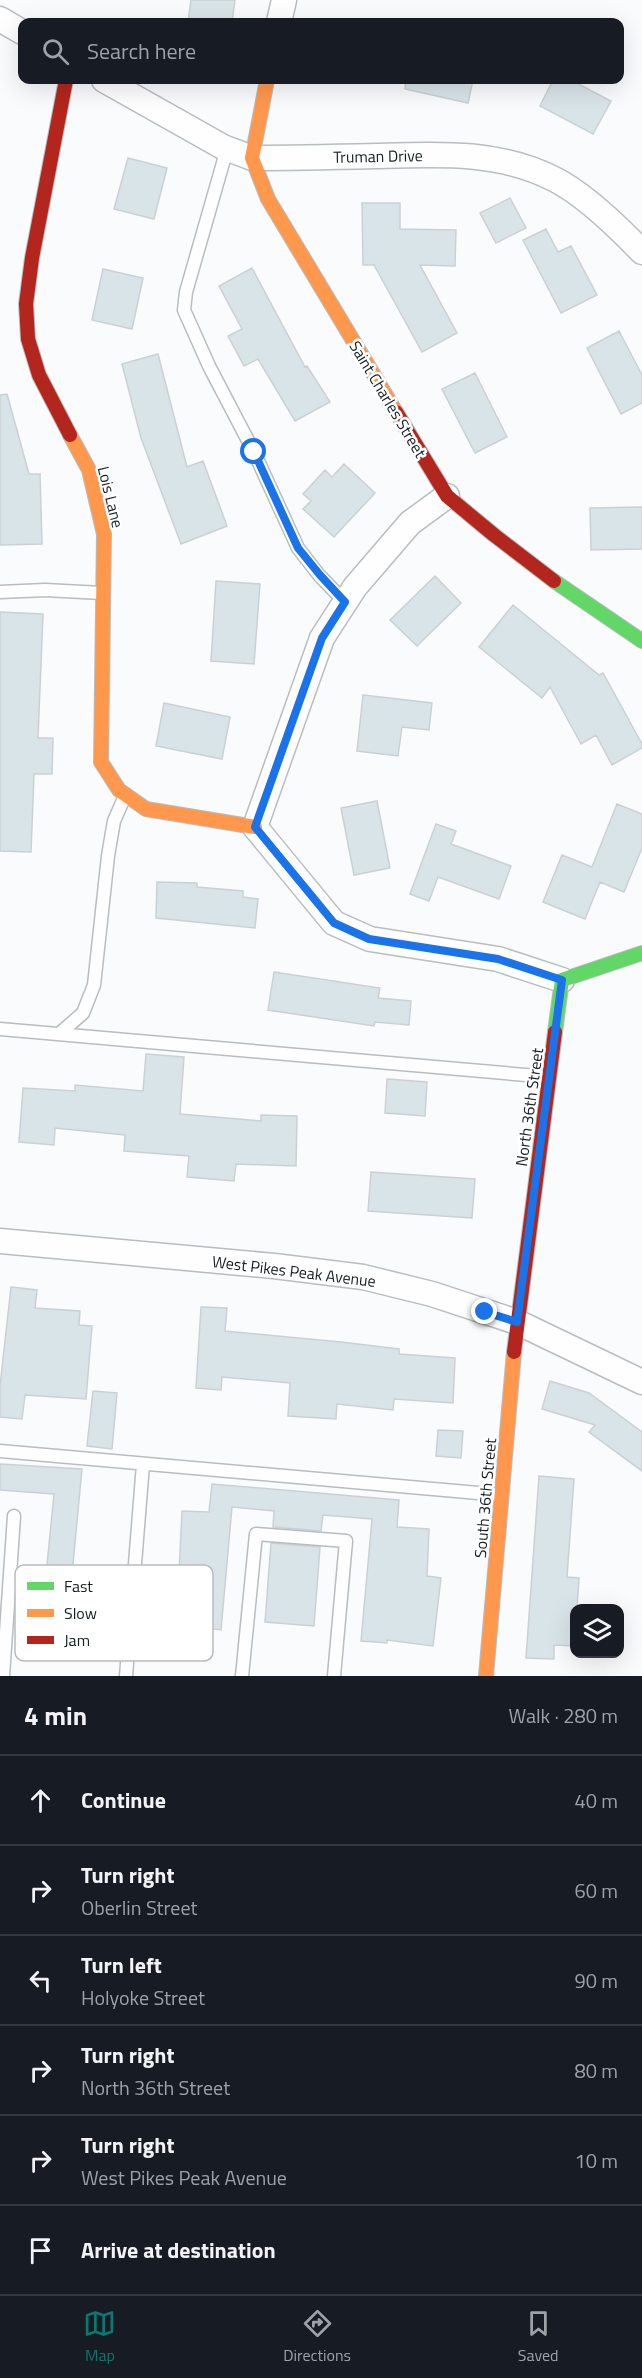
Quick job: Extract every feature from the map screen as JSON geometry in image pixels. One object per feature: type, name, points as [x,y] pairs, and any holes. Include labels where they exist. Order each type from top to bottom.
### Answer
[{"type":"street","points":[[280,18],[284,0]]},
{"type":"street","points":[[0,19],[18,30]]},
{"type":"street","name":"Lois Lane","points":[[65,84],[32,258],[26,304],[28,339],[39,375],[88,470],[98,502],[104,534],[101,762],[118,790],[146,809],[255,827]]},
{"type":"street","name":"Truman Drive","points":[[111,84],[227,149],[252,158],[460,154],[501,160],[530,168],[557,180],[597,210],[642,252]]},
{"type":"street","points":[[252,158],[266,84]]},
{"type":"street","name":"Saint Charles Street","points":[[252,158],[268,199],[447,496],[482,527],[566,592],[642,641]]},
{"type":"street","points":[[447,496],[410,523],[355,587],[322,638],[255,827],[334,923],[369,939],[498,959],[562,980],[642,953]]},
{"type":"street","name":"North 36th Street","points":[[517,1322],[562,980]]},
{"type":"street","name":"West Pikes Peak Avenue","points":[[0,1241],[274,1266],[363,1277],[432,1294],[517,1322],[642,1382]]},
{"type":"street","name":"South 36th Street","points":[[486,1676],[517,1322]]},
{"type":"lane","points":[[227,149],[186,292],[184,310],[298,548],[345,602]]},
{"type":"lane","points":[[0,592],[45,590],[104,593]]},
{"type":"lane","points":[[59,1034],[83,1013],[94,985],[108,856],[114,821],[126,795]]},
{"type":"lane","points":[[0,1029],[549,1077]]},
{"type":"lane","points":[[0,1451],[502,1496]]},
{"type":"lane","points":[[135,1565],[143,1464]]},
{"type":"lane","points":[[3,1676],[14,1516]]},
{"type":"lane","points":[[242,1676],[256,1534],[346,1541],[334,1676]]},
{"type":"lane","points":[[126,1676],[127,1661]]},
{"type":"building","points":[[191,0],[235,0],[233,18],[189,18]]},
{"type":"building","points":[[406,84],[472,84],[468,103],[405,89]]},
{"type":"building","points":[[551,84],[579,84],[611,101],[593,134],[540,106]]},
{"type":"building","points":[[128,158],[167,168],[154,219],[114,209]]},
{"type":"building","points":[[510,198],[526,228],[496,243],[480,213]]},
{"type":"building","points":[[362,203],[400,203],[400,229],[456,230],[455,266],[420,265],[457,333],[422,352],[374,265],[363,265]]},
{"type":"building","points":[[546,229],[558,252],[571,246],[597,295],[561,313],[523,240]]},
{"type":"building","points":[[252,268],[305,367],[307,366],[330,402],[295,421],[258,359],[244,366],[228,336],[242,329],[219,286]]},
{"type":"building","points":[[103,269],[143,278],[132,329],[92,320]]},
{"type":"building","points":[[619,331],[642,375],[642,403],[621,414],[587,348]]},
{"type":"building","points":[[158,354],[187,467],[203,461],[227,526],[181,544],[141,438],[122,364]]},
{"type":"building","points":[[475,373],[507,437],[475,453],[442,389]]},
{"type":"building","points":[[7,394],[29,474],[40,474],[42,544],[0,545],[0,395]]},
{"type":"building","points":[[344,464],[375,493],[334,537],[303,509],[311,501],[303,494],[325,470],[332,477]]},
{"type":"building","points":[[642,507],[642,549],[591,550],[590,508]]},
{"type":"building","points":[[435,576],[461,603],[417,646],[390,620]]},
{"type":"building","points":[[216,581],[260,584],[254,664],[211,661]]},
{"type":"building","points":[[513,605],[599,675],[603,673],[642,744],[642,748],[612,765],[596,735],[581,744],[550,687],[542,698],[479,647]]},
{"type":"building","points":[[0,612],[43,614],[38,738],[53,738],[52,774],[34,774],[31,852],[0,851]]},
{"type":"building","points":[[363,695],[432,703],[429,730],[402,727],[398,756],[357,751]]},
{"type":"building","points":[[164,703],[230,717],[222,759],[156,746]]},
{"type":"building","points":[[377,801],[390,868],[354,875],[341,808]]},
{"type":"building","points":[[617,804],[642,814],[642,848],[624,892],[600,882],[585,919],[543,902],[562,855],[592,867]]},
{"type":"building","points":[[436,824],[456,831],[451,844],[511,866],[499,899],[438,877],[429,901],[410,894]]},
{"type":"building","points":[[157,882],[197,883],[197,887],[243,891],[243,897],[258,899],[255,928],[156,918]]},
{"type":"building","points":[[274,972],[380,988],[378,998],[411,1001],[409,1025],[375,1022],[374,1026],[268,1010]]},
{"type":"building","points":[[146,1054],[184,1057],[180,1114],[261,1121],[261,1115],[297,1116],[296,1166],[236,1164],[234,1181],[187,1177],[189,1156],[124,1151],[125,1135],[55,1128],[54,1145],[19,1142],[23,1088],[75,1091],[75,1085],[143,1091]]},
{"type":"building","points":[[387,1079],[427,1082],[425,1116],[385,1113]]},
{"type":"building","points":[[371,1172],[475,1179],[472,1218],[368,1211]]},
{"type":"building","points":[[11,1287],[37,1290],[35,1308],[80,1311],[79,1325],[92,1326],[86,1399],[25,1395],[22,1419],[0,1417],[0,1386]]},
{"type":"building","points":[[201,1307],[227,1308],[225,1331],[341,1342],[399,1349],[399,1354],[455,1358],[453,1403],[394,1399],[393,1410],[337,1404],[336,1419],[288,1416],[290,1383],[222,1377],[221,1390],[196,1388]]},
{"type":"building","points":[[550,1381],[589,1393],[642,1432],[642,1471],[589,1432],[595,1425],[542,1409]]},
{"type":"building","points":[[93,1391],[117,1393],[112,1449],[87,1446]]},
{"type":"building","points":[[438,1430],[463,1431],[461,1458],[436,1456]]},
{"type":"building","points":[[0,1464],[82,1469],[73,1565],[47,1565],[54,1494],[0,1490]]},
{"type":"building","points":[[539,1476],[574,1479],[567,1577],[579,1578],[577,1604],[570,1604],[570,1646],[554,1645],[554,1659],[526,1658]]},
{"type":"building","points":[[212,1484],[399,1500],[397,1527],[429,1529],[427,1576],[441,1578],[433,1646],[387,1640],[387,1643],[361,1641],[372,1519],[323,1515],[321,1531],[273,1527],[274,1511],[232,1507],[221,1630],[213,1629],[213,1565],[179,1565],[182,1511],[209,1512]]},
{"type":"building","points":[[271,1543],[320,1547],[314,1626],[265,1622]]},
{"type":"traffic: fast","points":[[554,581],[642,641]]},
{"type":"traffic: fast","points":[[555,1032],[562,980],[642,953]]},
{"type":"traffic: slow","points":[[266,84],[252,158],[268,199],[396,412]]},
{"type":"traffic: slow","points":[[70,435],[89,470],[104,534],[101,762],[119,790],[146,809],[255,827]]},
{"type":"traffic: slow","points":[[486,1676],[514,1352]]},
{"type":"traffic: jam","points":[[65,84],[32,258],[26,304],[28,339],[39,375],[70,435]]},
{"type":"traffic: jam","points":[[396,412],[447,496],[554,581]]},
{"type":"traffic: jam","points":[[514,1352],[555,1032]]},
{"type":"route","points":[[254,452],[298,548],[345,602],[322,638],[255,827],[334,923],[369,939],[498,959],[562,980],[517,1322],[485,1312]]}]
